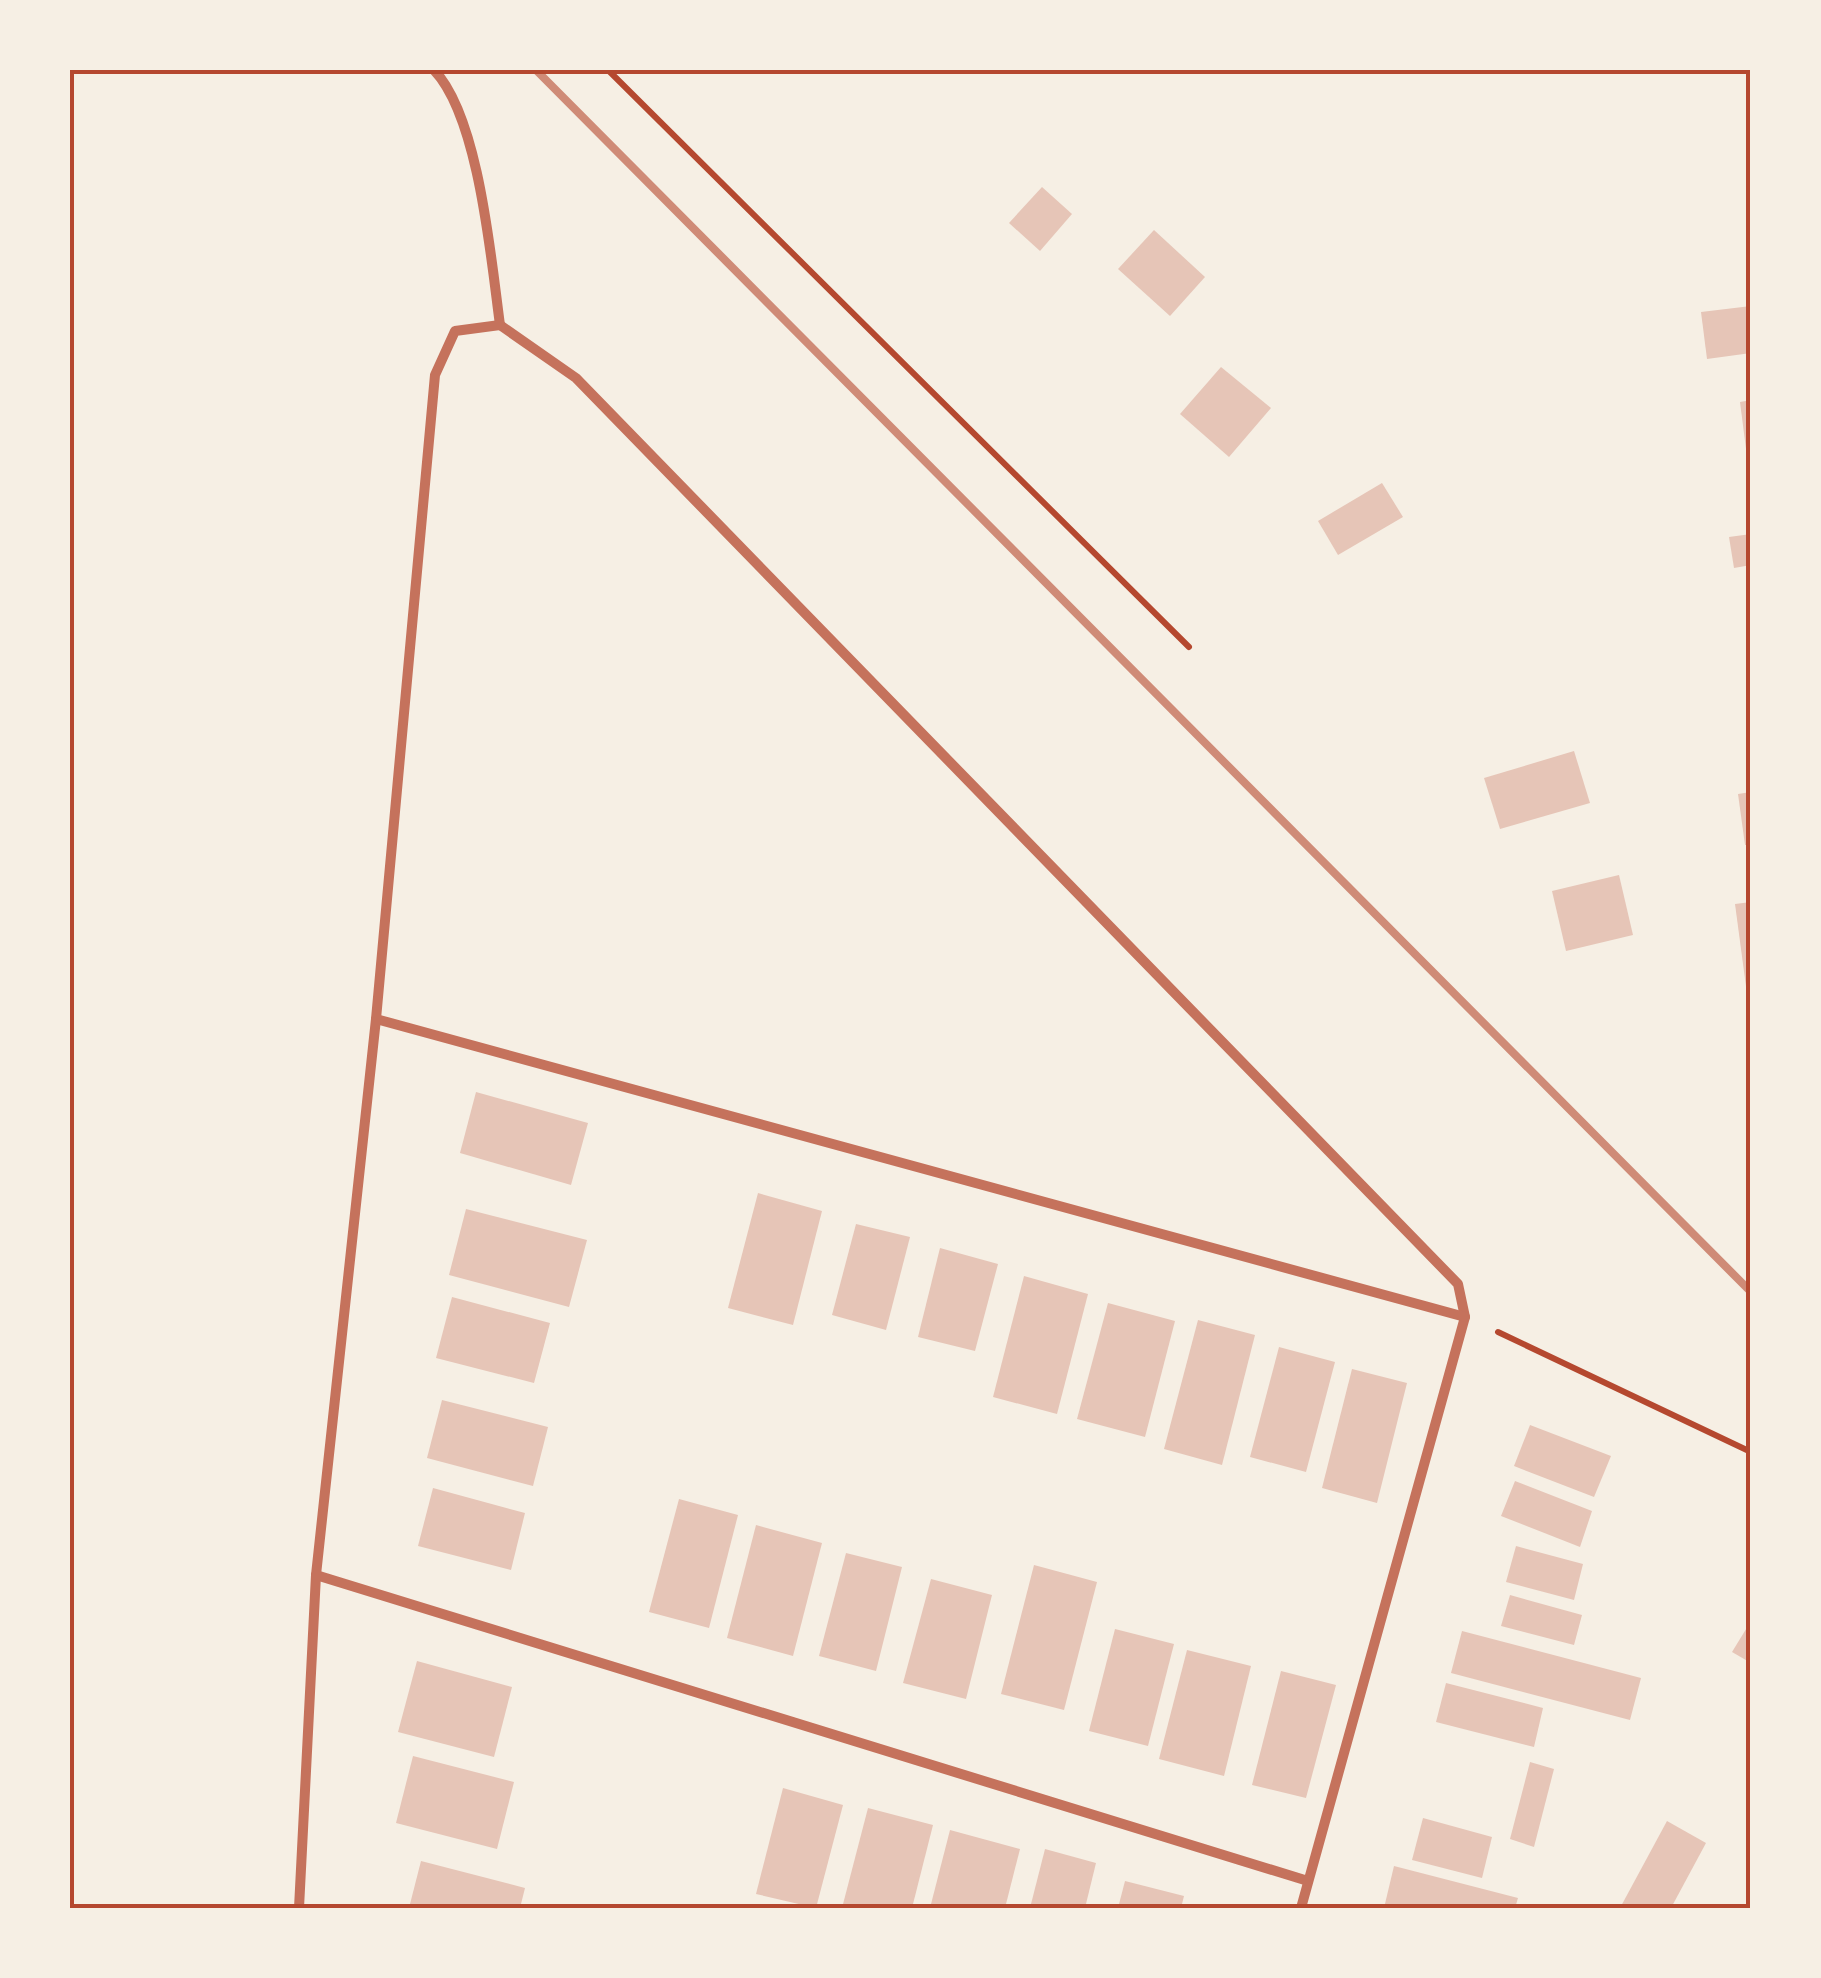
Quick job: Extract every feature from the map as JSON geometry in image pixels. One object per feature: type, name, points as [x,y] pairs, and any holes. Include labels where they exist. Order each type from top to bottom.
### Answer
[{"type":"street","points":[[434,70],[449,86],[480,184],[500,325]]},
{"type":"street","points":[[299,1908],[316,1576],[376,1020],[435,375],[455,331],[500,325],[576,378],[1458,1284],[1465,1316],[1301,1908]]},
{"type":"street","points":[[376,1020],[1465,1316]]},
{"type":"street","points":[[316,1576],[1308,1881]]},
{"type":"path","points":[[608,70],[1188,647]]},
{"type":"path","points":[[1465,1316],[1751,1452]]},
{"type":"building","points":[[1042,187],[1072,214],[1040,251],[1009,223]]},
{"type":"building","points":[[1154,230],[1205,277],[1170,316],[1118,269]]},
{"type":"building","points":[[1751,306],[1751,353],[1707,359],[1701,312]]},
{"type":"building","points":[[1221,367],[1271,408],[1229,457],[1180,414]]},
{"type":"building","points":[[1751,400],[1751,448],[1746,449],[1740,402]]},
{"type":"building","points":[[1382,483],[1403,517],[1338,555],[1318,521]]},
{"type":"building","points":[[1751,534],[1751,565],[1734,568],[1729,537]]},
{"type":"building","points":[[1574,751],[1590,803],[1500,829],[1484,778]]},
{"type":"building","points":[[1751,792],[1751,845],[1745,845],[1738,794]]},
{"type":"building","points":[[1619,875],[1633,935],[1566,951],[1552,891]]},
{"type":"building","points":[[1751,902],[1751,994],[1747,994],[1735,904]]},
{"type":"building","points":[[476,1092],[588,1123],[571,1185],[460,1153]]},
{"type":"building","points":[[758,1193],[822,1211],[793,1325],[728,1308]]},
{"type":"building","points":[[466,1209],[587,1240],[569,1307],[449,1275]]},
{"type":"building","points":[[856,1224],[910,1237],[886,1330],[832,1315]]},
{"type":"building","points":[[940,1248],[998,1264],[975,1351],[918,1337]]},
{"type":"building","points":[[1024,1276],[1088,1294],[1057,1414],[993,1397]]},
{"type":"building","points":[[452,1297],[550,1323],[534,1383],[436,1358]]},
{"type":"building","points":[[1108,1303],[1175,1321],[1145,1437],[1077,1419]]},
{"type":"building","points":[[1198,1320],[1255,1335],[1222,1465],[1164,1449]]},
{"type":"building","points":[[1279,1347],[1335,1362],[1306,1472],[1250,1457]]},
{"type":"building","points":[[1352,1369],[1407,1383],[1377,1503],[1322,1488]]},
{"type":"building","points":[[442,1400],[548,1427],[533,1486],[427,1458]]},
{"type":"building","points":[[1530,1425],[1611,1456],[1594,1497],[1514,1466]]},
{"type":"building","points":[[1515,1481],[1592,1511],[1580,1547],[1501,1516]]},
{"type":"building","points":[[433,1488],[525,1513],[511,1570],[418,1546]]},
{"type":"building","points":[[679,1499],[738,1515],[709,1628],[649,1612]]},
{"type":"building","points":[[756,1525],[822,1543],[793,1656],[727,1638]]},
{"type":"building","points":[[1516,1546],[1583,1564],[1574,1600],[1506,1582]]},
{"type":"building","points":[[846,1553],[902,1567],[876,1671],[819,1656]]},
{"type":"building","points":[[1034,1565],[1097,1582],[1064,1710],[1001,1694]]},
{"type":"building","points":[[931,1579],[992,1595],[966,1699],[903,1683]]},
{"type":"building","points":[[1510,1595],[1582,1615],[1574,1645],[1501,1626]]},
{"type":"building","points":[[1751,1621],[1751,1663],[1732,1652]]},
{"type":"building","points":[[1115,1629],[1174,1644],[1148,1746],[1089,1731]]},
{"type":"building","points":[[1462,1631],[1641,1678],[1630,1720],[1451,1673]]},
{"type":"building","points":[[1187,1650],[1251,1666],[1224,1776],[1159,1759]]},
{"type":"building","points":[[417,1661],[512,1687],[494,1757],[398,1732]]},
{"type":"building","points":[[1281,1671],[1336,1685],[1306,1798],[1252,1785]]},
{"type":"building","points":[[1446,1683],[1543,1708],[1534,1747],[1436,1722]]},
{"type":"building","points":[[413,1756],[514,1782],[497,1849],[396,1823]]},
{"type":"building","points":[[1530,1762],[1554,1769],[1534,1847],[1510,1839]]},
{"type":"building","points":[[783,1788],[843,1805],[816,1908],[756,1894]]},
{"type":"building","points":[[868,1808],[933,1825],[912,1908],[842,1908]]},
{"type":"building","points":[[1423,1818],[1492,1837],[1482,1878],[1412,1860]]},
{"type":"building","points":[[1667,1821],[1706,1843],[1671,1908],[1620,1908]]},
{"type":"building","points":[[950,1830],[1020,1849],[1005,1908],[930,1908]]},
{"type":"building","points":[[1045,1849],[1096,1863],[1085,1908],[1030,1908]]},
{"type":"building","points":[[421,1861],[525,1888],[520,1908],[409,1908]]},
{"type":"building","points":[[1394,1866],[1518,1898],[1515,1908],[1384,1908]]},
{"type":"building","points":[[1125,1881],[1184,1896],[1181,1908],[1118,1908]]},
{"type":"railway","points":[[536,70],[1751,1292]]}]
